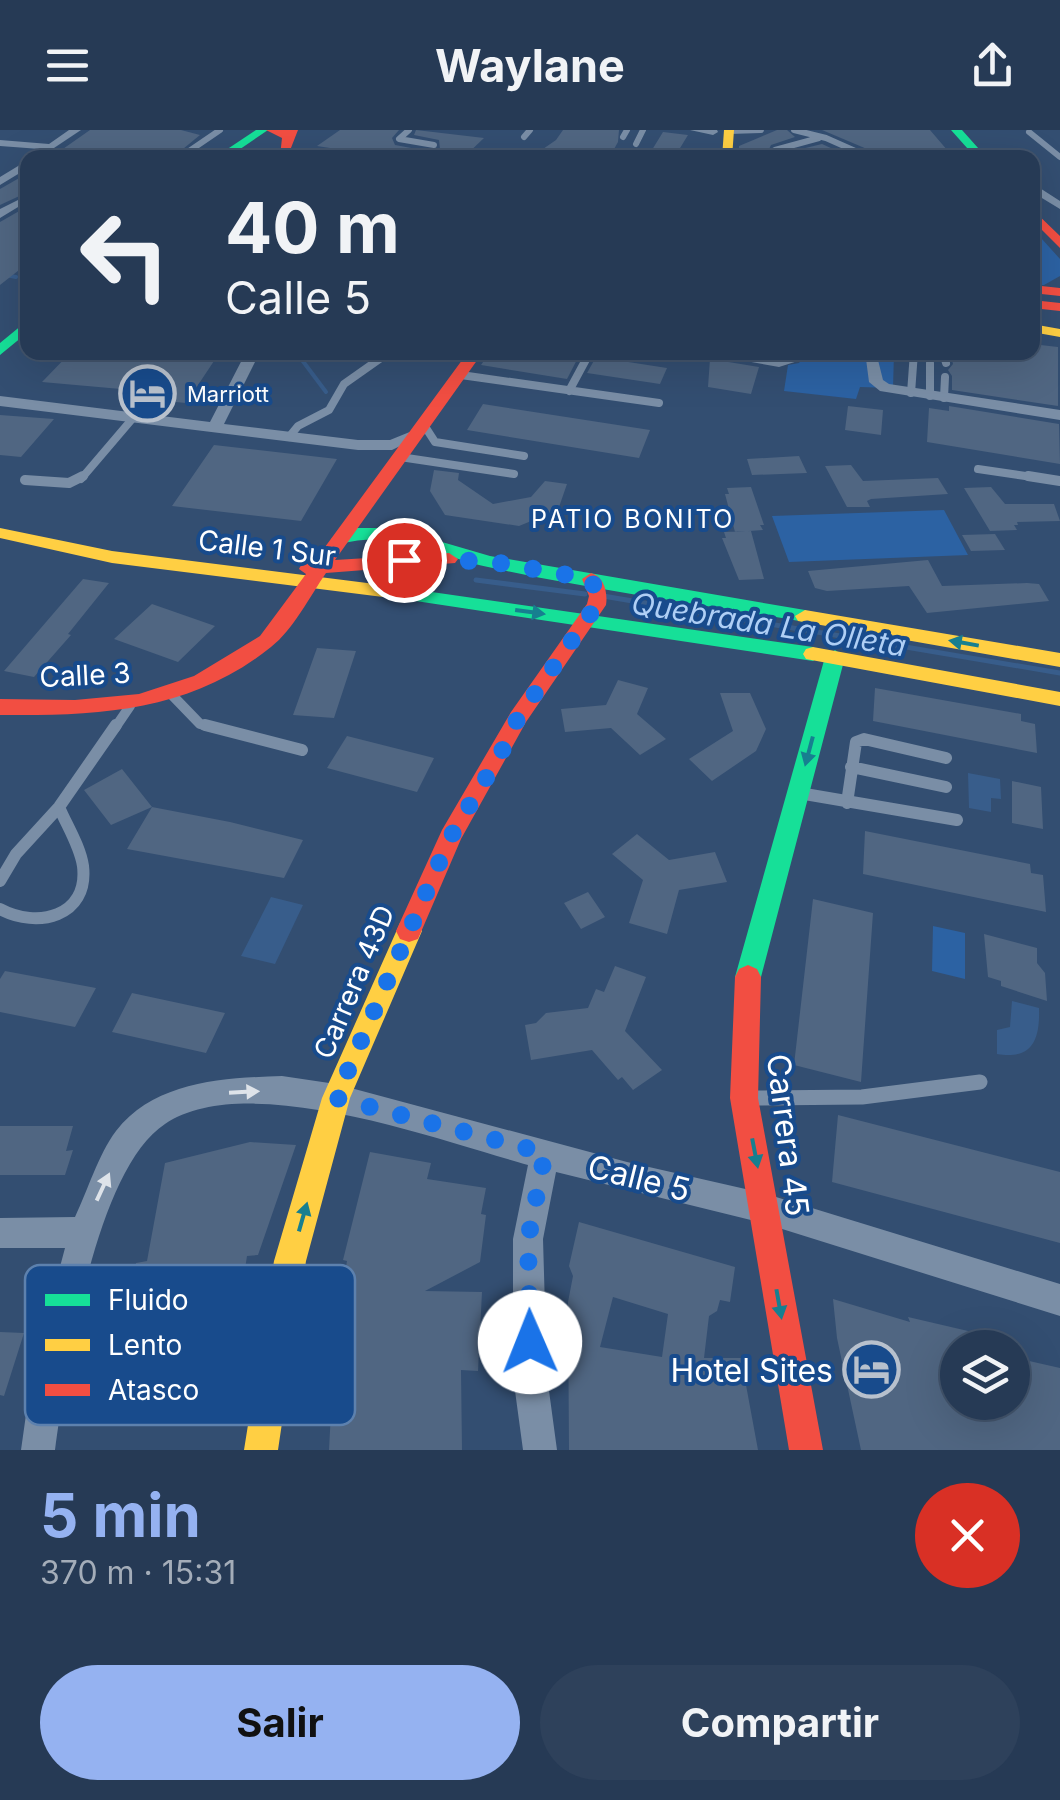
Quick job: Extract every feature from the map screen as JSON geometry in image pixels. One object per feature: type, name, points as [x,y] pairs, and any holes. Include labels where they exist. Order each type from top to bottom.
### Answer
[{"type":"street","points":[[47,150],[76,130]]},
{"type":"street","points":[[956,130],[975,150]]},
{"type":"street","points":[[980,130],[996,150]]},
{"type":"street","points":[[243,150],[283,137]]},
{"type":"street","points":[[256,150],[283,137]]},
{"type":"street","points":[[0,143],[51,147]]},
{"type":"street","points":[[1040,198],[1060,222]]},
{"type":"street","points":[[1040,221],[1060,244]]},
{"type":"street","points":[[0,328],[20,309]]},
{"type":"street","points":[[0,351],[20,332]]},
{"type":"street","points":[[214,429],[249,360]]},
{"type":"street","name":"Calle 3","points":[[0,706],[98,710],[130,706],[172,694],[267,642],[471,360]]},
{"type":"street","points":[[753,360],[779,364],[792,360]]},
{"type":"street","points":[[870,360],[878,386],[1060,415]]},
{"type":"street","points":[[0,401],[358,445],[392,445],[421,429]]},
{"type":"street","points":[[358,445],[382,456],[382,508],[397,532]]},
{"type":"street","name":"Calle 1 Sur","points":[[0,518],[125,544],[477,605],[835,657],[1060,699]]},
{"type":"street","name":"Calle 1 Sur","points":[[340,540],[361,531],[397,532],[455,554],[488,561],[1060,660]]},
{"type":"street","name":"Calle 1 Sur","points":[[0,533],[112,557],[314,577],[375,561],[488,561]]},
{"type":"street","points":[[477,605],[454,594],[450,584],[462,567],[488,561]]},
{"type":"street","name":"Carrera 43D","points":[[289,1265],[336,1098],[450,838],[518,718],[582,620],[591,613],[598,596],[591,579]]},
{"type":"street","name":"Carrera 45","points":[[806,1450],[744,1098],[746,982],[835,657]]},
{"type":"street","name":"Calle 5","points":[[84,1232],[126,1143],[154,1114],[189,1099],[236,1091],[282,1090],[336,1098],[627,1177],[764,1208],[1060,1300]]},
{"type":"street","points":[[540,1450],[530,1376],[528,1240],[545,1153]]},
{"type":"street","points":[[0,1233],[84,1232],[76,1265]]},
{"type":"street","points":[[38,1450],[42,1425]]},
{"type":"street","name":"Carrera 43D","points":[[262,1450],[266,1425]]},
{"type":"lane","points":[[191,150],[220,130]]},
{"type":"lane","points":[[409,130],[400,139],[434,145]]},
{"type":"lane","points":[[524,137],[530,130]]},
{"type":"lane","points":[[623,138],[627,130]]},
{"type":"lane","points":[[636,144],[642,130]]},
{"type":"lane","points":[[716,131],[761,130]]},
{"type":"lane","points":[[794,130],[853,150]]},
{"type":"lane","points":[[811,135],[834,130]]},
{"type":"lane","points":[[1030,132],[1060,157]]},
{"type":"lane","points":[[283,137],[321,150]]},
{"type":"lane","points":[[775,150],[823,137]]},
{"type":"lane","points":[[289,437],[298,426],[329,410],[344,384],[378,360]]},
{"type":"lane","points":[[569,391],[586,360]]},
{"type":"lane","points":[[912,393],[914,360]]},
{"type":"lane","points":[[930,363],[937,397]]},
{"type":"lane","points":[[461,375],[659,404]]},
{"type":"lane","points":[[937,397],[945,377]]},
{"type":"lane","points":[[25,480],[69,483],[81,479],[132,418]]},
{"type":"lane","points":[[421,429],[435,442],[524,456]]},
{"type":"lane","points":[[400,457],[514,474]]},
{"type":"lane","points":[[978,469],[1060,481]]},
{"type":"lane","points":[[172,694],[200,724],[302,750]]},
{"type":"lane","points":[[0,881],[16,854],[59,806],[130,706]]},
{"type":"lane","points":[[846,803],[856,742],[864,739],[946,758]]},
{"type":"lane","points":[[852,767],[946,786]]},
{"type":"lane","points":[[798,793],[957,820]]},
{"type":"lane","points":[[0,909],[15,920],[43,923],[67,911],[82,888],[84,867],[59,806]]},
{"type":"lane","points":[[744,1098],[862,1097],[980,1082]]},
{"type":"shaded area","points":[[1040,237],[1060,259],[1060,276],[1040,285]]},
{"type":"shaded area","points":[[894,360],[893,388],[860,387],[856,399],[784,391],[788,365]]},
{"type":"shaded area","points":[[944,510],[968,555],[789,562],[772,516]]},
{"type":"shaded area","points":[[968,773],[1000,779],[1001,799],[991,798],[991,812],[969,808]]},
{"type":"shaded area","points":[[271,897],[303,905],[275,964],[241,956]]},
{"type":"shaded area","points":[[933,926],[965,933],[965,979],[932,971]]},
{"type":"shaded area","points":[[1012,1001],[1039,1008],[1036,1038],[1019,1054],[997,1054],[997,1030],[1010,1027]]},
{"type":"building","points":[[90,130],[181,130],[200,135],[182,150],[61,150]]},
{"type":"building","points":[[340,130],[399,130],[392,138],[395,145],[422,150],[343,150],[317,146]]},
{"type":"building","points":[[416,130],[484,138],[471,150],[438,150],[439,140],[414,135]]},
{"type":"building","points":[[563,130],[619,130],[614,150],[542,150]]},
{"type":"building","points":[[777,130],[787,130],[795,137],[771,145],[768,150],[739,150],[739,146]]},
{"type":"building","points":[[822,130],[930,130],[947,150],[869,150]]},
{"type":"building","points":[[663,132],[688,135],[679,150],[652,150]]},
{"type":"building","points":[[822,144],[835,150],[797,150]]},
{"type":"building","points":[[20,178],[20,196],[0,205],[0,189]]},
{"type":"building","points":[[20,211],[20,269],[0,285],[0,222]]},
{"type":"building","points":[[1040,345],[1058,347],[1058,406],[952,390],[948,370],[952,360],[1040,360]]},
{"type":"building","points":[[63,360],[215,360],[186,403],[126,397],[132,390],[42,382]]},
{"type":"building","points":[[484,360],[577,360],[567,379],[481,365]]},
{"type":"building","points":[[594,360],[667,368],[660,384],[587,373]]},
{"type":"building","points":[[710,360],[759,367],[751,394],[708,387]]},
{"type":"building","points":[[483,404],[650,430],[639,458],[467,430]]},
{"type":"building","points":[[848,406],[883,410],[881,435],[845,430]]},
{"type":"building","points":[[949,406],[1059,424],[1060,464],[927,442],[929,408],[949,411]]},
{"type":"building","points":[[0,415],[54,419],[21,457],[0,455]]},
{"type":"building","points":[[214,445],[337,459],[301,521],[172,506]]},
{"type":"building","points":[[799,456],[807,473],[752,475],[747,459]]},
{"type":"building","points":[[851,465],[863,481],[938,478],[948,494],[871,499],[867,501],[870,507],[847,507],[825,466]]},
{"type":"building","points":[[434,470],[459,473],[458,480],[493,504],[531,497],[545,481],[567,484],[558,510],[519,526],[445,515],[430,491]]},
{"type":"building","points":[[751,487],[763,530],[735,532],[725,494],[729,494],[727,488]]},
{"type":"building","points":[[991,487],[1005,504],[1054,504],[1060,521],[1017,522],[1017,530],[990,531],[964,488]]},
{"type":"building","points":[[751,531],[764,579],[739,580],[722,538],[726,538],[724,532]]},
{"type":"building","points":[[995,534],[1005,550],[971,551],[962,535]]},
{"type":"building","points":[[928,560],[942,586],[1039,584],[1049,601],[927,613],[909,586],[827,591],[815,588],[808,571]]},
{"type":"building","points":[[83,579],[109,583],[68,634],[71,635],[34,677],[4,671]]},
{"type":"building","points":[[152,604],[215,626],[178,662],[114,639]]},
{"type":"building","points":[[317,648],[356,651],[334,718],[293,715]]},
{"type":"building","points":[[618,680],[648,688],[637,714],[666,739],[640,755],[611,728],[565,732],[561,709],[606,705]]},
{"type":"building","points":[[875,688],[1021,714],[1021,721],[1035,724],[1037,753],[873,721]]},
{"type":"building","points":[[720,693],[750,693],[766,729],[756,751],[712,781],[689,759],[733,731]]},
{"type":"building","points":[[347,736],[434,758],[417,792],[327,768]]},
{"type":"building","points":[[122,769],[152,807],[111,825],[84,790]]},
{"type":"building","points":[[1012,781],[1041,787],[1043,829],[1012,823]]},
{"type":"building","points":[[152,807],[303,840],[284,878],[127,849]]},
{"type":"building","points":[[865,831],[1030,864],[1031,873],[1043,875],[1046,912],[863,874]]},
{"type":"building","points":[[637,834],[669,860],[715,852],[727,882],[679,890],[667,934],[629,923],[643,880],[612,854]]},
{"type":"building","points":[[588,892],[605,917],[581,929],[564,903]]},
{"type":"building","points":[[813,899],[873,913],[861,1082],[794,1065]]},
{"type":"building","points":[[984,934],[1037,948],[1037,963],[1045,973],[1047,1001],[1001,986],[1001,981],[988,977]]},
{"type":"building","points":[[615,966],[646,977],[625,1031],[662,1070],[633,1090],[622,1077],[618,1080],[592,1050],[531,1060],[525,1025],[536,1023],[546,1013],[588,1008],[596,989],[604,992]]},
{"type":"building","points":[[5,971],[96,988],[75,1027],[0,1012],[0,979]]},
{"type":"building","points":[[132,993],[225,1013],[206,1053],[112,1032]]},
{"type":"building","points":[[838,1115],[1060,1172],[1060,1243],[832,1182]]},
{"type":"building","points":[[0,1126],[73,1126],[66,1151],[73,1150],[65,1175],[0,1175]]},
{"type":"building","points":[[250,1142],[296,1145],[258,1255],[247,1256],[246,1265],[136,1265],[147,1261],[165,1163]]},
{"type":"building","points":[[370,1152],[431,1163],[427,1179],[486,1188],[480,1262],[425,1291],[482,1292],[478,1371],[461,1370],[462,1450],[329,1450],[330,1425],[355,1425],[355,1265],[346,1265],[343,1260]]},
{"type":"building","points":[[579,1222],[735,1267],[730,1302],[720,1300],[717,1311],[709,1316],[704,1358],[741,1358],[758,1450],[569,1450],[568,1302],[573,1276],[569,1266]],"holes":[[[613,1297],[668,1314],[662,1357],[600,1347]]]},
{"type":"building","points":[[833,1299],[910,1322],[908,1317],[964,1330],[940,1330],[940,1420],[1030,1420],[1030,1361],[1060,1368],[1060,1450],[861,1450],[837,1338]]},
{"type":"building","points":[[0,1332],[24,1333],[4,1396],[0,1395]]},
{"type":"waterway","name":"Quebrada La Olleta","points":[[0,274],[16,277]]},
{"type":"waterway","name":"Quebrada La Olleta","points":[[302,360],[326,392]]},
{"type":"waterway","name":"Quebrada La Olleta","points":[[476,580],[585,594]]},
{"type":"waterway","name":"Quebrada La Olleta","points":[[603,596],[1060,673]]},
{"type":"traffic: fast","points":[[232,150],[263,130]]},
{"type":"traffic: fast","points":[[956,130],[975,150]]},
{"type":"traffic: fast","points":[[0,351],[20,332]]},
{"type":"traffic: fast","points":[[340,539],[357,533],[394,533],[488,561],[805,616]]},
{"type":"traffic: fast","points":[[383,591],[813,654]]},
{"type":"traffic: fast","points":[[748,977],[835,657]]},
{"type":"traffic: slow","points":[[728,150],[729,130]]},
{"type":"traffic: slow","points":[[1040,329],[1060,333]]},
{"type":"traffic: slow","points":[[0,533],[112,557],[383,591]]},
{"type":"traffic: slow","points":[[805,616],[1060,660]]},
{"type":"traffic: slow","points":[[813,654],[1060,699]]},
{"type":"traffic: slow","points":[[289,1265],[336,1098],[409,931]]},
{"type":"traffic: slow","points":[[261,1450],[265,1425]]},
{"type":"traffic: jam","points":[[271,130],[287,136],[285,150]]},
{"type":"traffic: jam","points":[[288,139],[293,130]]},
{"type":"traffic: jam","points":[[1040,221],[1060,244]]},
{"type":"traffic: jam","points":[[1040,290],[1060,292]]},
{"type":"traffic: jam","points":[[1040,305],[1060,307]]},
{"type":"traffic: jam","points":[[0,707],[75,708],[140,701],[201,681],[267,641],[470,360]]},
{"type":"traffic: jam","points":[[308,569],[375,561],[449,559]]},
{"type":"traffic: jam","points":[[409,931],[450,837],[518,717],[596,605],[598,596],[591,579]]},
{"type":"traffic: jam","points":[[748,977],[744,1098],[806,1450]]},
{"type":"place","name":"Marriott","points":[[148,394]]},
{"type":"place","name":"Hotel Sites","points":[[872,1370]]},
{"type":"district","name":"PATIO BONITO","points":[[633,519]]},
{"type":"route","points":[[404,560],[488,561],[591,579],[598,596],[591,613],[582,620],[518,718],[450,838],[336,1098],[545,1153],[528,1240],[530,1342]]}]
